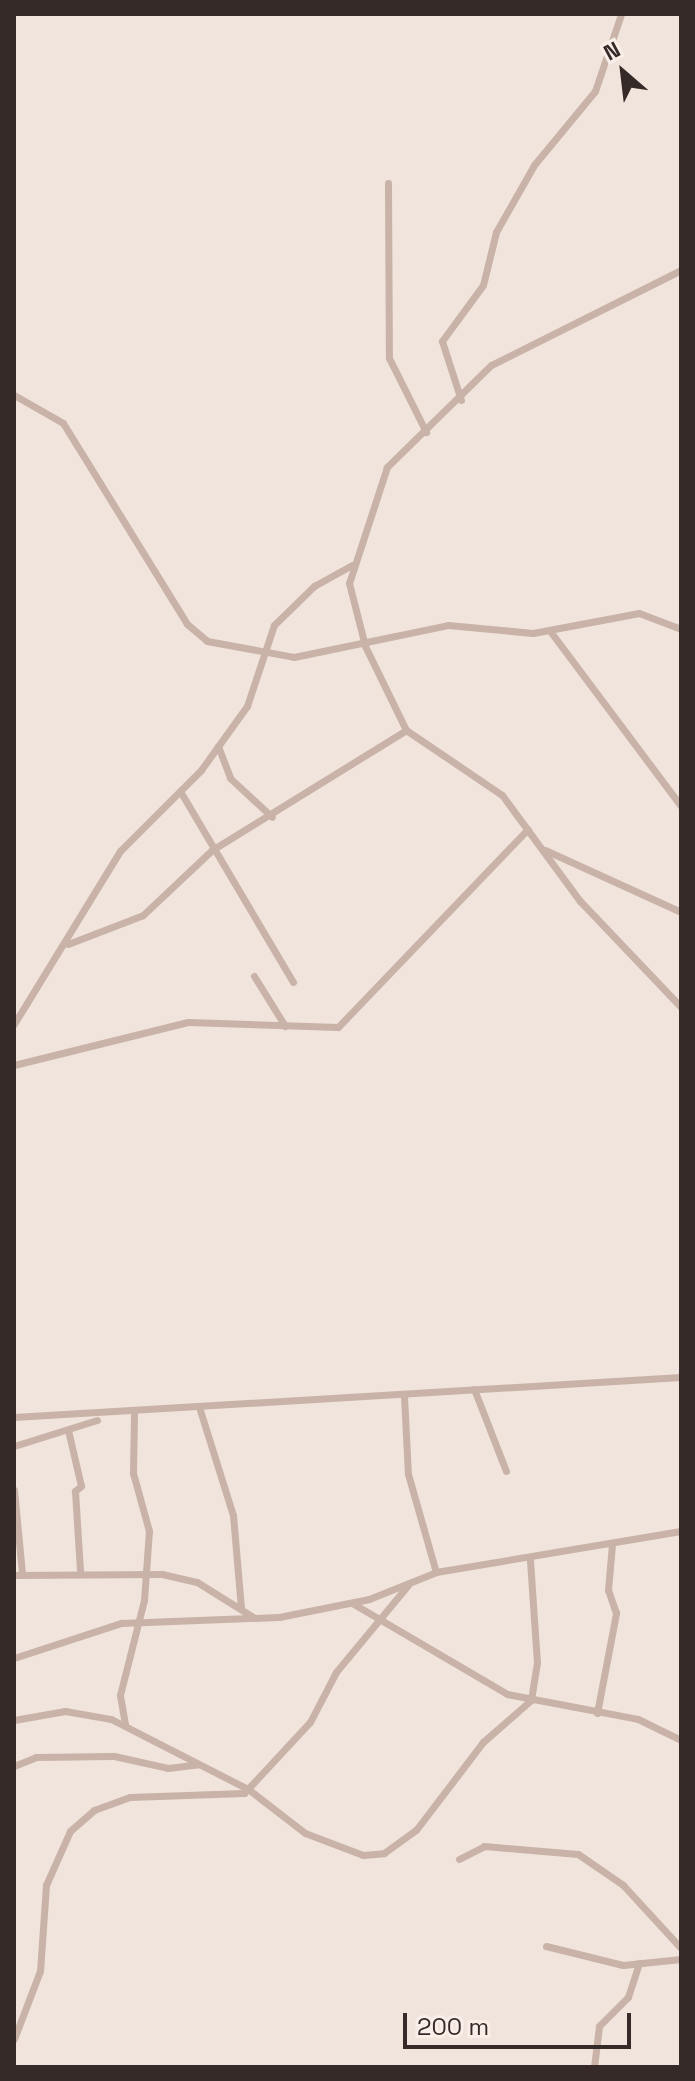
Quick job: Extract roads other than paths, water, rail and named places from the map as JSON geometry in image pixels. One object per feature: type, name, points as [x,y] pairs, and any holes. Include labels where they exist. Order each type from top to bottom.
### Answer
[{"type":"street","points":[[461,400],[442,341],[483,285],[496,232],[534,165],[595,91],[621,14]]},
{"type":"street","points":[[388,183],[389,358],[426,432]]},
{"type":"street","points":[[681,270],[497,359],[461,400],[380,479],[352,565],[350,600],[365,646],[406,730],[488,782],[541,848],[681,1007]]},
{"type":"street","points":[[14,395],[63,423],[194,631],[207,641],[294,657],[365,646],[448,625],[550,631],[639,613],[681,629]]},
{"type":"street","points":[[14,1024],[68,944],[120,851],[180,791],[218,746],[252,695],[263,650],[297,600],[352,565]]},
{"type":"street","points":[[550,631],[681,806]]},
{"type":"street","points":[[68,944],[143,915],[212,850],[272,817],[334,768],[406,730]]},
{"type":"street","points":[[218,746],[230,778],[272,817]]},
{"type":"street","points":[[180,791],[212,850],[293,982]]},
{"type":"street","points":[[14,1065],[188,1022],[333,1028],[352,1019],[528,829]]},
{"type":"street","points":[[541,848],[681,912]]},
{"type":"street","points":[[254,976],[285,1026]]},
{"type":"street","points":[[14,1417],[103,1418],[474,1389],[681,1377]]},
{"type":"street","points":[[474,1389],[506,1471]]},
{"type":"street","points":[[404,1396],[408,1474],[436,1572]]},
{"type":"street","points":[[200,1410],[233,1515],[241,1608]]},
{"type":"street","points":[[125,1724],[120,1695],[139,1622],[149,1521],[133,1473],[134,1415]]},
{"type":"street","points":[[14,1446],[103,1418]]},
{"type":"street","points":[[68,1430],[81,1485],[75,1490],[80,1571]]},
{"type":"street","points":[[14,1490],[18,1574],[146,1572],[197,1582],[255,1618]]},
{"type":"street","points":[[14,1658],[139,1622],[255,1618],[352,1603],[436,1572],[530,1560],[681,1531]]},
{"type":"street","points":[[597,1713],[616,1613],[608,1590],[612,1544]]},
{"type":"street","points":[[14,1720],[76,1711],[125,1724],[249,1790],[305,1833],[363,1855],[384,1853],[416,1830],[489,1736],[531,1700],[537,1663],[530,1560]]},
{"type":"street","points":[[14,2039],[40,1971],[46,1885],[70,1831],[94,1810],[130,1797],[223,1798],[249,1790],[310,1722],[336,1672],[414,1579]]},
{"type":"street","points":[[352,1603],[470,1677],[531,1700],[638,1719],[681,1740]]},
{"type":"street","points":[[14,1766],[36,1757],[114,1756],[168,1768],[199,1764]]},
{"type":"street","points":[[459,1859],[497,1845],[578,1854],[623,1885],[681,1948]]},
{"type":"street","points":[[546,1946],[639,1963],[681,1959]]},
{"type":"street","points":[[594,2067],[599,2026],[628,1997],[639,1963]]}]
